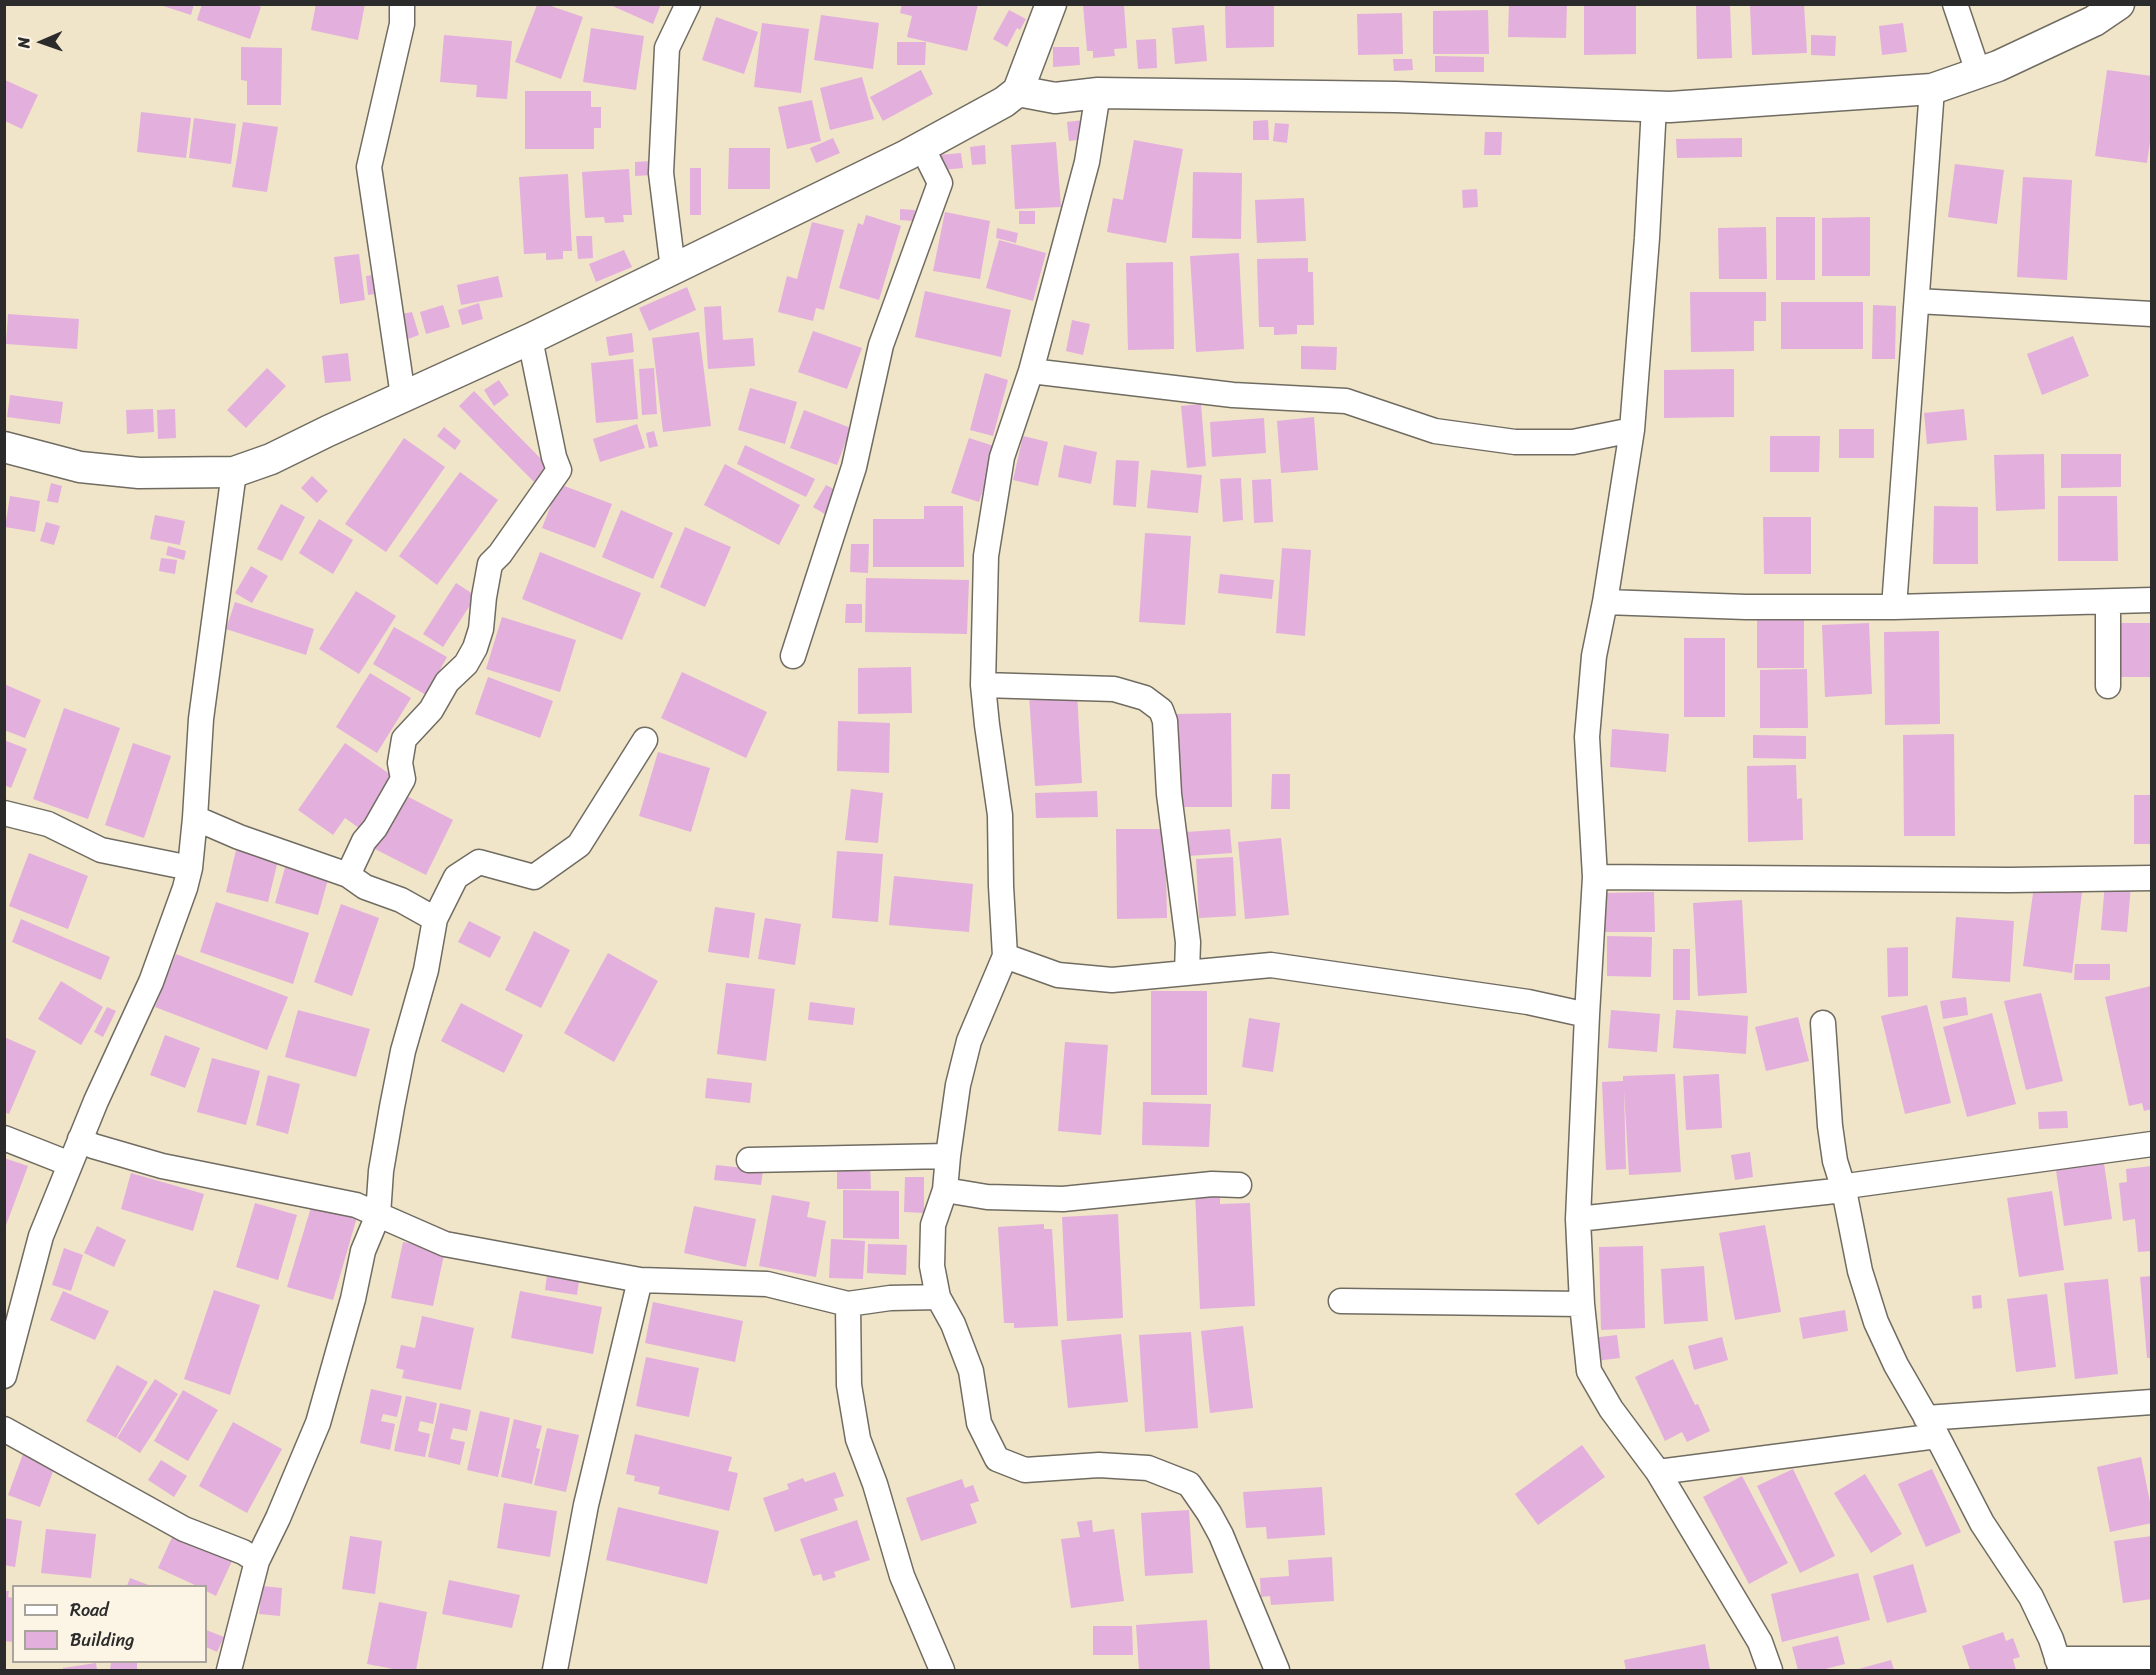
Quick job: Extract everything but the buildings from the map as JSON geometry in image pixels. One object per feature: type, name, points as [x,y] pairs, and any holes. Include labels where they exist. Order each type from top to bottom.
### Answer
[{"type":"street","points":[[402,4],[402,24],[369,167],[403,396]]},
{"type":"street","points":[[673,269],[661,173],[667,48],[688,4]]},
{"type":"street","points":[[4,447],[92,468],[139,473],[234,472],[271,459],[530,339],[922,147],[1004,102],[1018,91],[1052,4]]},
{"type":"street","points":[[1955,4],[1978,72]]},
{"type":"street","points":[[1018,91],[1054,98],[1098,93],[1396,97],[1654,106],[1932,89],[1998,66],[2094,21],[2119,4]]},
{"type":"street","points":[[1894,607],[1932,89]]},
{"type":"street","points":[[1098,93],[1087,162],[1031,371],[1002,457],[986,556],[983,685],[1000,815],[1005,956],[969,1041],[958,1085],[945,1190],[933,1225],[932,1266],[938,1297],[953,1324],[971,1371],[979,1424],[997,1459],[1025,1470],[1099,1465],[1148,1468],[1189,1484],[1209,1513],[1221,1536],[1277,1671]]},
{"type":"street","points":[[1654,106],[1647,238],[1632,430],[1605,602],[1594,656],[1587,737],[1596,877],[1578,1219],[1582,1304],[1590,1371],[1611,1409],[1658,1472],[1760,1642],[1770,1671]]},
{"type":"street","points":[[793,656],[854,467],[881,345],[939,183],[922,147]]},
{"type":"street","points":[[1917,301],[2151,314]]},
{"type":"street","points":[[348,874],[364,841],[375,828],[403,778],[400,763],[404,739],[431,710],[447,682],[466,664],[476,648],[481,629],[490,564],[500,554],[559,470],[554,457],[530,339]]},
{"type":"street","points":[[1031,371],[1233,395],[1346,401],[1435,431],[1515,442],[1573,442],[1632,430]]},
{"type":"street","points":[[6,1370],[41,1236],[96,1101],[151,982],[185,888],[190,868],[195,818],[201,719],[234,472]]},
{"type":"street","points":[[1605,602],[1746,607],[1894,607],[2151,600]]},
{"type":"street","points":[[2108,602],[2108,686]]},
{"type":"street","points":[[983,685],[1114,689],[1145,698],[1161,710],[1165,721],[1174,845],[1188,942],[1187,972]]},
{"type":"street","points":[[229,1671],[257,1561],[278,1518],[318,1423],[353,1299],[363,1251],[378,1215],[381,1171],[392,1107],[403,1051],[426,970],[435,919],[456,877],[479,862],[534,877],[579,845],[645,740]]},
{"type":"street","points":[[4,813],[48,824],[101,850],[190,868]]},
{"type":"street","points":[[195,818],[240,837],[348,874],[365,887],[401,900],[435,919]]},
{"type":"street","points":[[1596,877],[2009,880],[2151,878]]},
{"type":"street","points":[[1005,956],[1058,975],[1112,980],[1271,964],[1528,1002],[1587,1015]]},
{"type":"street","points":[[1823,1023],[1830,1126],[1835,1161],[1844,1190],[1860,1271],[1876,1322],[1896,1365],[1982,1523],[2031,1597],[2051,1639],[2059,1665],[2151,1659]]},
{"type":"street","points":[[4,1138],[70,1164]]},
{"type":"street","points":[[80,1139],[93,1146],[162,1166],[356,1205],[445,1244],[640,1280],[767,1284],[848,1304],[890,1298],[938,1297]]},
{"type":"street","points":[[1578,1219],[1844,1190],[1854,1185],[2151,1144]]},
{"type":"street","points":[[749,1160],[948,1156]]},
{"type":"street","points":[[945,1190],[987,1197],[1064,1199],[1212,1184],[1239,1185]]},
{"type":"street","points":[[560,1670],[586,1504],[640,1280]]},
{"type":"street","points":[[1341,1301],[1582,1304]]},
{"type":"street","points":[[848,1304],[849,1385],[858,1439],[875,1484],[902,1576],[942,1671]]},
{"type":"street","points":[[1658,1472],[1931,1427],[2151,1402]]},
{"type":"street","points":[[4,1429],[184,1529],[243,1552],[257,1561]]}]
